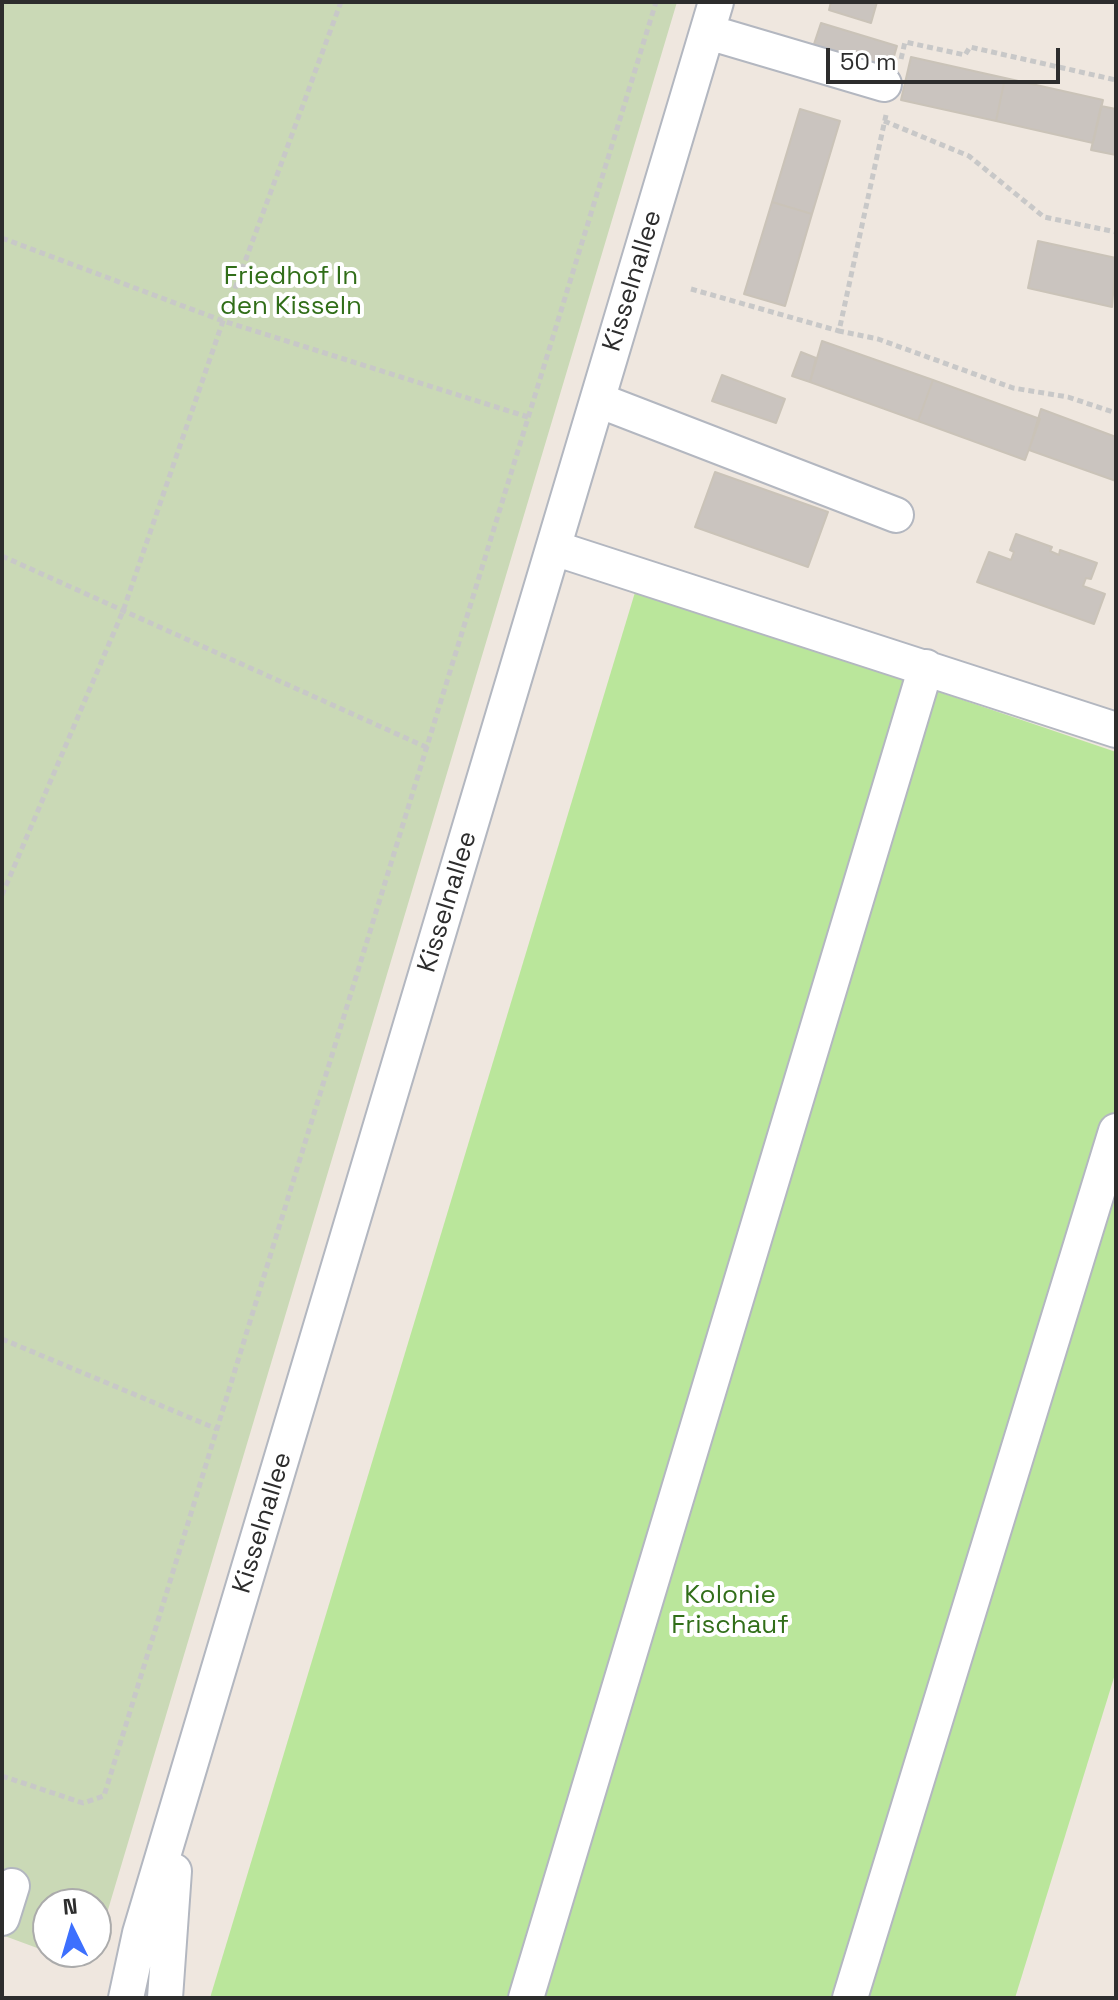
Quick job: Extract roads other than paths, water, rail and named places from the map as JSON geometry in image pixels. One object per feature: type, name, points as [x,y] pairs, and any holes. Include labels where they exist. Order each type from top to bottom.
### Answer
[{"type":"street","points":[[712,17],[890,89]]},
{"type":"street","name":"Kisselnallee","points":[[126,1998],[140,1933],[712,17]]},
{"type":"street","points":[[598,400],[896,515]]},
{"type":"street","points":[[554,548],[1116,730]]},
{"type":"street","points":[[526,1998],[926,667]]},
{"type":"street","points":[[850,1998],[1116,1131]]},
{"type":"street","name":"Kisselnallee","points":[[165,1998],[180,1803]]},
{"type":"street","points":[[2,1918],[12,1886]]},
{"type":"park label","name":"Friedhof In den Kisseln","points":[[291,292]]},
{"type":"park label","name":"Kolonie Frischauf","points":[[730,1611]]}]
